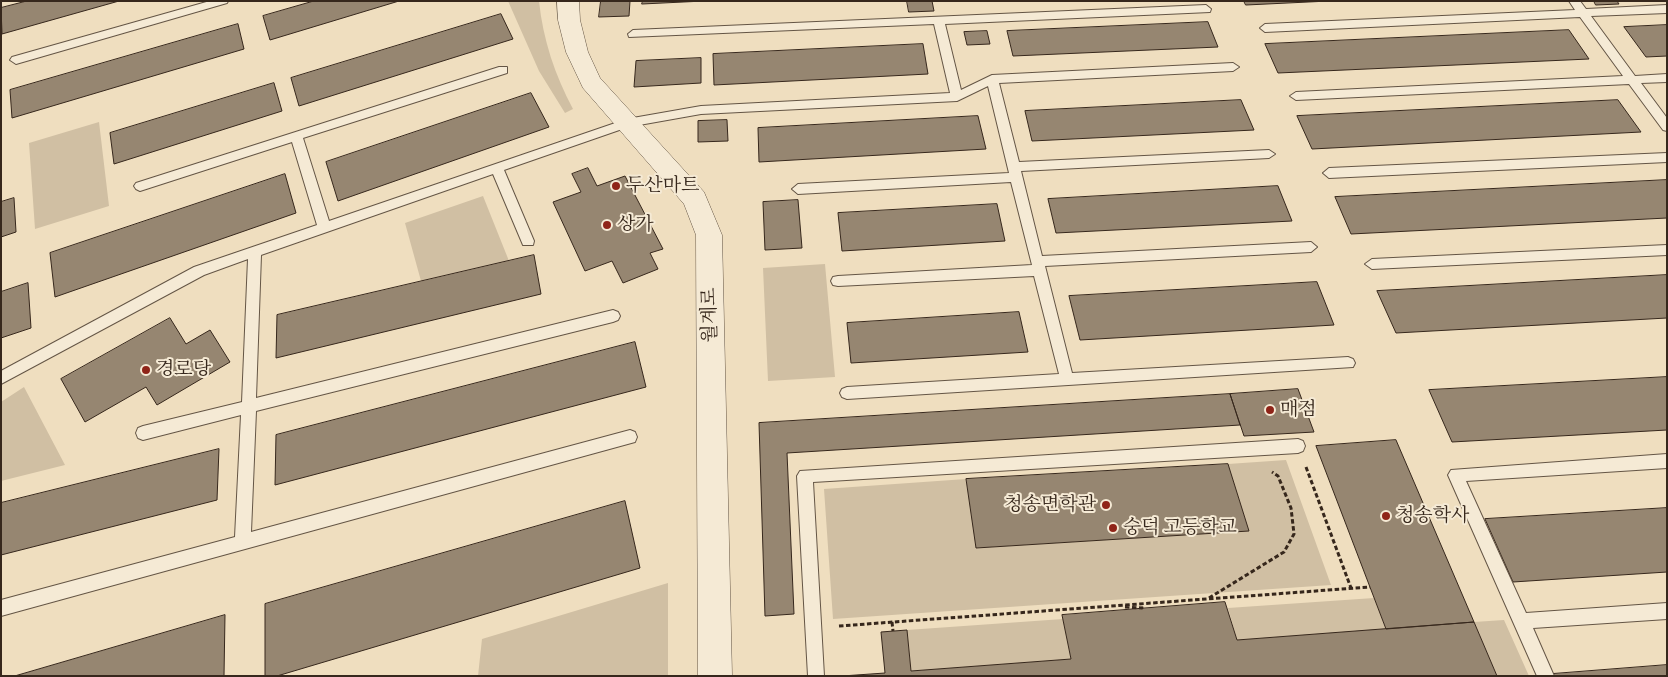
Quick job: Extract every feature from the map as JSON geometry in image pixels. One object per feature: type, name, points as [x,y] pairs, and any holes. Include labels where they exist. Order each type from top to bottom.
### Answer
[{"type":"street","name":"월계로","points":[[568,1],[577,52],[591,82],[695,199],[709,235],[715,676]]},
{"type":"lane","points":[[16,60],[223,1]]},
{"type":"lane","points":[[1574,1],[1667,127]]},
{"type":"lane","points":[[633,34],[1206,9]]},
{"type":"lane","points":[[1265,28],[1667,9]]},
{"type":"lane","points":[[940,21],[957,97]]},
{"type":"lane","points":[[1,378],[199,271],[627,123],[701,110],[957,97],[992,79],[1233,67]]},
{"type":"lane","points":[[140,186],[503,70]]},
{"type":"lane","points":[[1296,96],[1667,78]]},
{"type":"lane","points":[[992,79],[1067,380]]},
{"type":"lane","points":[[296,136],[324,228]]},
{"type":"lane","points":[[798,189],[1270,154]]},
{"type":"lane","points":[[1329,173],[1667,157]]},
{"type":"lane","points":[[497,168],[528,241]]},
{"type":"lane","points":[[838,281],[1039,265],[1312,247]]},
{"type":"lane","points":[[1372,264],[1667,250]]},
{"type":"lane","points":[[243,542],[255,252]]},
{"type":"lane","points":[[143,433],[613,316]]},
{"type":"lane","points":[[847,393],[1348,363]]},
{"type":"lane","points":[[1,608],[630,438]]},
{"type":"lane","points":[[816,676],[805,476],[1298,446]]},
{"type":"lane","points":[[1546,676],[1456,475],[1667,461]]},
{"type":"lane","points":[[1522,621],[1667,611]]},
{"type":"path","points":[[1298,446],[1351,588]]},
{"type":"path","points":[[1209,598],[1284,552],[1294,534],[1291,508],[1278,476],[1263,467],[1252,449]]},
{"type":"path","points":[[813,628],[1370,587]]},
{"type":"path","points":[[892,622],[893,631]]},
{"type":"shaded area","points":[[508,1],[539,1],[543,30],[551,57],[573,109],[565,113],[539,71]]},
{"type":"shaded area","points":[[99,122],[109,206],[35,229],[29,143]]},
{"type":"shaded area","points":[[483,196],[509,261],[421,281],[405,223]]},
{"type":"shaded area","points":[[825,264],[835,377],[768,381],[763,268]]},
{"type":"shaded area","points":[[24,387],[65,465],[1,481],[1,402]]},
{"type":"shaded area","points":[[1286,460],[1331,585],[833,619],[824,489],[966,479],[977,548],[1249,531],[1228,464]]},
{"type":"shaded area","points":[[668,583],[668,676],[478,676],[482,639]]},
{"type":"shaded area","points":[[1374,598],[1386,629],[1237,640],[1228,608]]},
{"type":"shaded area","points":[[1063,619],[1071,659],[911,671],[907,630]]},
{"type":"shaded area","points":[[1504,620],[1529,676],[1497,676],[1474,622]]},
{"type":"building","points":[[27,1],[119,1],[2,34],[1,8]]},
{"type":"building","points":[[314,1],[399,1],[270,40],[263,16]]},
{"type":"building","points":[[601,1],[630,1],[629,16],[599,17]]},
{"type":"building","points":[[643,1],[704,1],[642,4]]},
{"type":"building","points":[[907,1],[932,1],[934,11],[909,12]]},
{"type":"building","points":[[1244,1],[1329,1],[1246,5]]},
{"type":"building","points":[[1594,1],[1617,1],[1619,4],[1596,5]]},
{"type":"building","points":[[501,14],[513,39],[299,106],[291,78]]},
{"type":"building","points":[[1208,22],[1218,47],[1013,56],[1007,31]]},
{"type":"building","points":[[238,24],[244,49],[12,118],[10,90]]},
{"type":"building","points":[[1667,25],[1667,56],[1646,57],[1624,27]]},
{"type":"building","points":[[1569,30],[1589,59],[1278,73],[1265,44]]},
{"type":"building","points":[[987,31],[990,44],[967,45],[964,32]]},
{"type":"building","points":[[923,44],[928,74],[714,85],[713,54]]},
{"type":"building","points":[[701,58],[701,83],[634,87],[636,61]]},
{"type":"building","points":[[274,83],[282,111],[114,164],[110,133]]},
{"type":"building","points":[[531,93],[549,127],[338,201],[326,162]]},
{"type":"building","points":[[1241,100],[1254,130],[1032,141],[1025,111]]},
{"type":"building","points":[[1618,100],[1641,132],[1312,149],[1297,116]]},
{"type":"building","points":[[978,116],[986,149],[759,162],[758,128]]},
{"type":"building","points":[[727,120],[728,141],[698,142],[698,121]]},
{"type":"building","name":"상가","points":[[588,168],[597,186],[625,176],[663,249],[650,253],[658,269],[623,283],[612,261],[585,271],[553,202],[581,192],[572,174]]},
{"type":"building","points":[[285,174],[296,213],[55,297],[50,253]]},
{"type":"building","points":[[1667,180],[1667,218],[1351,234],[1335,197]]},
{"type":"building","points":[[1278,186],[1292,221],[1056,233],[1048,199]]},
{"type":"building","points":[[14,198],[16,232],[1,237],[1,202]]},
{"type":"building","points":[[798,200],[802,248],[765,250],[763,202]]},
{"type":"building","points":[[997,204],[1005,241],[842,251],[838,213]]},
{"type":"building","points":[[534,255],[541,294],[276,358],[277,315]]},
{"type":"building","points":[[1667,275],[1667,318],[1396,333],[1377,291]]},
{"type":"building","points":[[1317,282],[1334,325],[1080,340],[1069,296]]},
{"type":"building","points":[[28,283],[31,328],[1,338],[1,292]]},
{"type":"building","points":[[1019,312],[1028,352],[851,363],[847,323]]},
{"type":"building","name":"경로당","points":[[170,318],[186,344],[210,330],[230,362],[157,405],[146,387],[85,422],[61,379]]},
{"type":"building","points":[[635,342],[646,387],[275,485],[276,435]]},
{"type":"building","points":[[1667,377],[1667,430],[1452,442],[1429,390]]},
{"type":"building","name":"매점","points":[[1298,389],[1314,432],[1244,436],[1230,394]]},
{"type":"building","points":[[1230,394],[1240,425],[787,453],[794,614],[765,616],[759,423]]},
{"type":"building","name":"청송학사","points":[[1396,440],[1474,622],[1386,629],[1316,446]]},
{"type":"building","points":[[219,449],[217,500],[1,555],[1,503]]},
{"type":"building","name":"청송면학관","points":[[1228,464],[1249,531],[976,548],[966,479]]},
{"type":"building","points":[[625,501],[640,568],[277,676],[265,676],[265,604]]},
{"type":"building","points":[[1667,508],[1667,572],[1513,582],[1485,519]]},
{"type":"building","points":[[1225,602],[1237,640],[1474,622],[1497,676],[842,676],[885,673],[881,632],[907,630],[911,671],[1071,659],[1062,615]]},
{"type":"building","points":[[225,615],[224,676],[15,676]]},
{"type":"building","points":[[1667,665],[1667,676],[1553,676],[1552,674]]},
{"type":"place","name":"두산마트","points":[[616,186]]},
{"type":"place","name":"상가","points":[[607,225]]},
{"type":"place","name":"경로당","points":[[146,370]]},
{"type":"place","name":"매점","points":[[1270,410]]},
{"type":"place","name":"청송면학관","points":[[1106,505]]},
{"type":"place","name":"청송학사","points":[[1386,516]]},
{"type":"place","name":"숭덕 고등학교","points":[[1113,528]]}]
